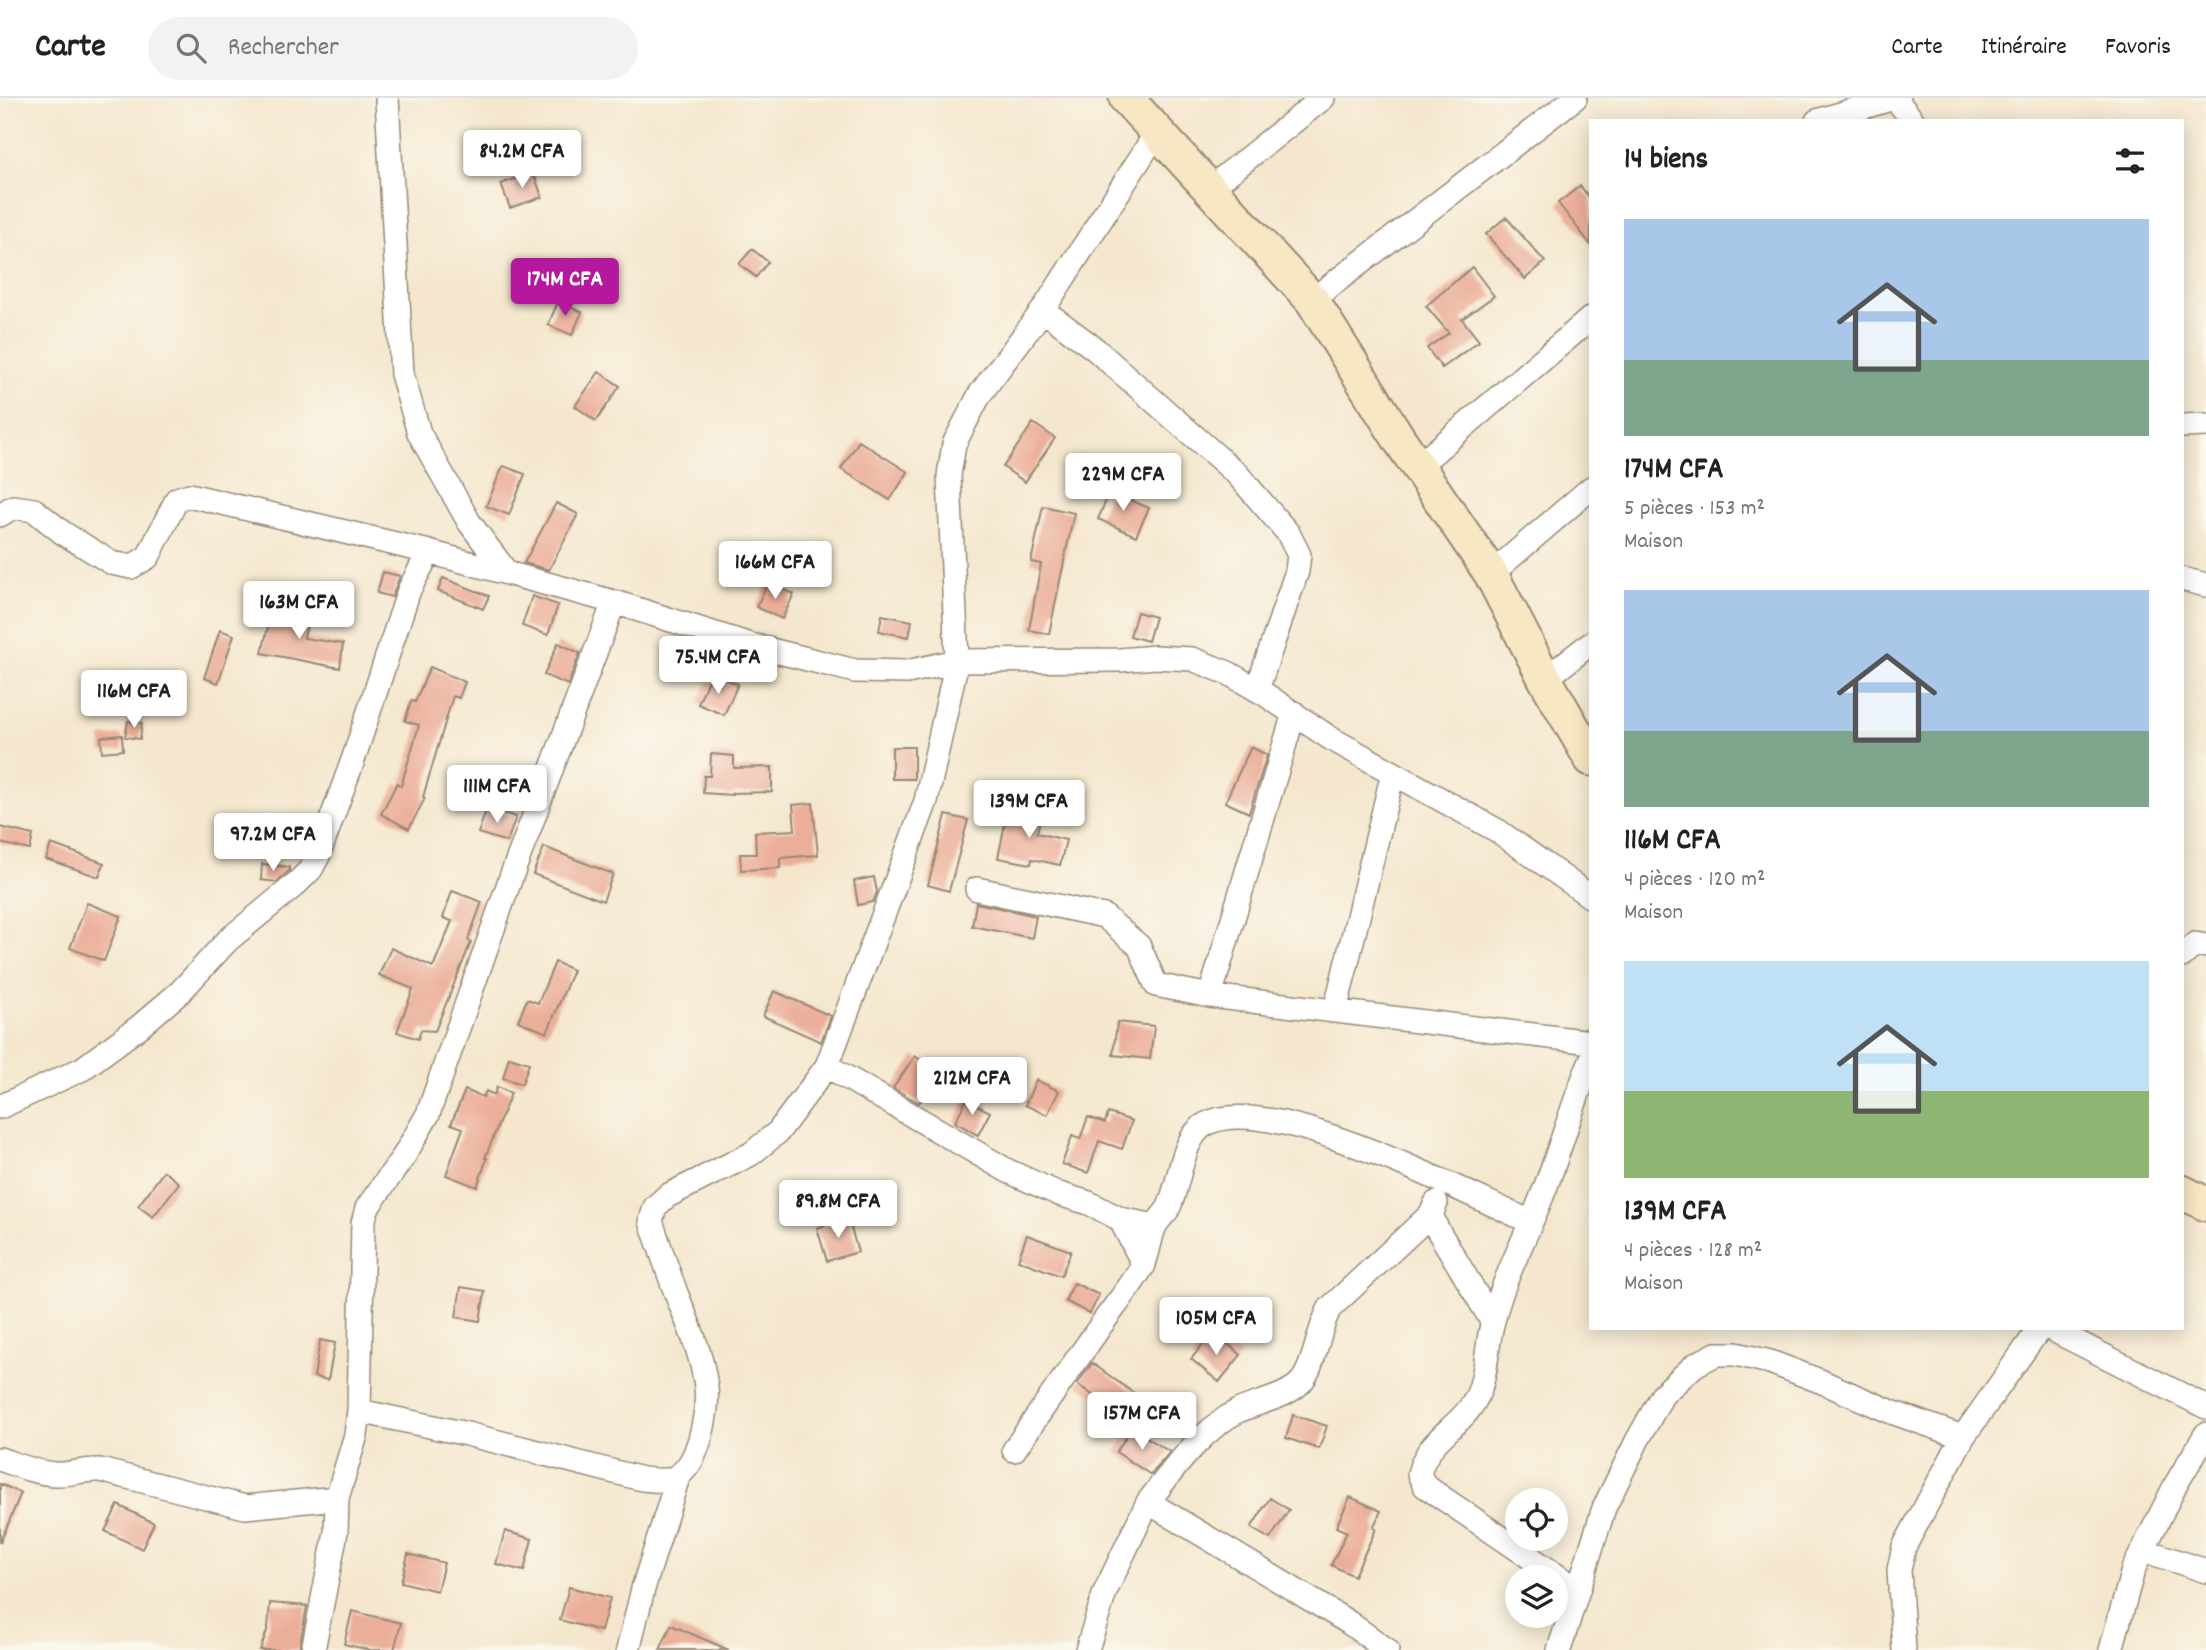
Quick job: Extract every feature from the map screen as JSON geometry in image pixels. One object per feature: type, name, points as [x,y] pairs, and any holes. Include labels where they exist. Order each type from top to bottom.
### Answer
[{"type":"street","points":[[387,98],[402,374],[419,433],[469,522],[507,573]]},
{"type":"street","points":[[1126,98],[1312,300],[1418,466],[1491,573],[1545,679],[1589,755]]},
{"type":"street","points":[[1209,189],[1323,98]]},
{"type":"street","points":[[1312,300],[1575,98]]},
{"type":"street","points":[[1823,119],[1894,98],[1911,119]]},
{"type":"street","points":[[628,1650],[643,1589],[678,1477],[689,1465],[698,1447],[703,1425],[706,1383],[700,1356],[651,1221],[655,1207],[667,1196],[751,1154],[778,1132],[827,1066],[926,801],[957,660],[949,476],[954,444],[980,394],[1043,310],[1157,132]]},
{"type":"street","points":[[1043,310],[1095,349],[1238,475],[1288,533],[1299,555],[1297,571],[1257,690]]},
{"type":"street","points":[[1418,466],[1589,320]]},
{"type":"street","points":[[2184,426],[2206,425]]},
{"type":"street","points":[[1491,573],[1589,490]]},
{"type":"street","points":[[0,515],[13,506],[34,510],[63,533],[111,563],[131,567],[148,557],[177,499],[189,495],[429,552],[614,601],[747,644],[855,671],[907,673],[957,660],[1121,660],[1156,657],[1192,659],[1228,673],[1330,738],[1498,831],[1589,896]]},
{"type":"street","points":[[0,1107],[82,1069],[139,1027],[180,992],[228,940],[311,869],[353,760],[409,590],[429,552]]},
{"type":"street","points":[[2184,580],[2206,585]]},
{"type":"street","points":[[313,1650],[335,1532],[337,1498],[356,1435],[359,1411],[363,1223],[367,1208],[404,1156],[428,1114],[510,880],[614,601]]},
{"type":"street","points":[[1545,679],[1589,645]]},
{"type":"street","points":[[1210,996],[1294,713]]},
{"type":"street","points":[[1335,1011],[1393,773]]},
{"type":"street","points":[[977,889],[1104,916],[1139,946],[1156,985],[1210,996],[1589,1042]]},
{"type":"street","points":[[2184,954],[2195,944],[2206,946]]},
{"type":"street","points":[[1578,1590],[1425,1486],[1419,1474],[1423,1458],[1432,1445],[1474,1402],[1486,1368],[1492,1321],[1589,1065]]},
{"type":"street","points":[[827,1066],[1008,1171],[1059,1194],[1089,1203],[1120,1219],[1155,1226]]},
{"type":"street","points":[[1014,1450],[1144,1265],[1155,1226],[1166,1213],[1176,1193],[1186,1148],[1194,1133],[1206,1123],[1244,1117],[1274,1121],[1324,1135],[1364,1149],[1531,1222]]},
{"type":"street","points":[[1087,1650],[1105,1592],[1148,1502],[1173,1470],[1220,1422],[1238,1411],[1286,1392],[1300,1382],[1307,1371],[1323,1318],[1330,1308],[1432,1214],[1445,1184]]},
{"type":"street","points":[[2184,1193],[2206,1204]]},
{"type":"street","points":[[1432,1214],[1445,1243],[1492,1321]]},
{"type":"street","points":[[1120,1219],[1144,1265]]},
{"type":"street","points":[[1904,1650],[1899,1570],[1904,1547],[1963,1437],[2039,1330]]},
{"type":"street","points":[[2053,1330],[2206,1406]]},
{"type":"street","points":[[1559,1650],[1604,1508],[1663,1394],[1695,1365],[1716,1354],[1736,1354],[1770,1362],[1894,1413],[1963,1437]]},
{"type":"street","points":[[359,1411],[467,1434],[642,1479],[664,1481],[678,1477]]},
{"type":"street","points":[[2111,1650],[2133,1570],[2176,1484],[2206,1434]]},
{"type":"street","points":[[0,1459],[56,1475],[89,1469],[100,1470],[245,1507],[337,1498]]},
{"type":"street","points":[[1148,1502],[1290,1586],[1387,1650]]},
{"type":"street","points":[[2143,1550],[2206,1570]]},
{"type":"building","points":[[533,172],[542,197],[510,208],[501,184]]},
{"type":"building","points":[[1580,186],[1589,197],[1589,242],[1558,203]]},
{"type":"building","points":[[1506,217],[1545,262],[1525,279],[1486,234]]},
{"type":"building","points":[[752,249],[768,262],[756,277],[739,264]]},
{"type":"building","points":[[1472,267],[1494,296],[1462,319],[1479,341],[1442,368],[1427,348],[1449,333],[1426,306]]},
{"type":"building","points":[[558,302],[582,312],[572,335],[548,325]]},
{"type":"building","points":[[599,372],[620,386],[596,421],[575,406]]},
{"type":"building","points":[[1033,423],[1055,438],[1025,482],[1003,467]]},
{"type":"building","points":[[859,441],[908,472],[890,500],[841,469]]},
{"type":"building","points":[[503,466],[525,474],[509,515],[486,506]]},
{"type":"building","points":[[1110,491],[1149,508],[1136,536],[1098,519]]},
{"type":"building","points":[[556,503],[578,514],[549,570],[524,563]]},
{"type":"building","points":[[1043,506],[1074,513],[1049,634],[1029,630],[1041,564],[1031,562]]},
{"type":"building","points":[[383,572],[400,576],[392,597],[377,593]]},
{"type":"building","points":[[443,578],[489,596],[483,609],[438,591]]},
{"type":"building","points":[[768,583],[794,594],[782,619],[756,607]]},
{"type":"building","points":[[532,596],[558,605],[548,635],[522,626]]},
{"type":"building","points":[[284,602],[298,605],[296,617],[308,620],[304,638],[343,644],[340,668],[262,653],[270,618],[281,617]]},
{"type":"building","points":[[1137,612],[1155,617],[1148,641],[1130,636]]},
{"type":"building","points":[[882,615],[912,621],[909,637],[879,631]]},
{"type":"building","points":[[220,630],[234,635],[218,683],[204,678]]},
{"type":"building","points":[[558,643],[580,653],[568,685],[544,675]]},
{"type":"building","points":[[430,667],[465,682],[459,698],[453,696],[423,797],[425,798],[409,829],[381,814],[397,783],[401,786],[419,725],[405,721],[411,701],[415,702]]},
{"type":"building","points":[[723,678],[738,684],[724,715],[698,704],[708,680],[720,685]]},
{"type":"building","points":[[128,721],[142,723],[140,739],[125,737]]},
{"type":"building","points":[[122,735],[123,750],[102,752],[101,737]]},
{"type":"building","points":[[892,747],[914,747],[914,779],[892,779]]},
{"type":"building","points":[[1251,747],[1267,755],[1249,813],[1225,802]]},
{"type":"building","points":[[711,754],[734,756],[734,768],[772,767],[772,792],[732,795],[703,793],[704,776],[710,776]]},
{"type":"building","points":[[813,803],[818,855],[780,858],[780,868],[741,870],[740,854],[756,854],[755,832],[795,830],[793,805]]},
{"type":"building","points":[[487,808],[516,817],[507,842],[478,833]]},
{"type":"building","points":[[1008,809],[1041,815],[1037,833],[1066,840],[1060,865],[1032,859],[1031,864],[998,858]]},
{"type":"building","points":[[946,815],[968,820],[949,891],[928,885]]},
{"type":"building","points":[[0,827],[33,835],[30,850],[0,843]]},
{"type":"building","points":[[51,844],[104,863],[99,877],[46,859]]},
{"type":"building","points":[[544,847],[613,874],[603,901],[533,874]]},
{"type":"building","points":[[262,864],[289,867],[289,871],[277,882],[261,880]]},
{"type":"building","points":[[874,877],[877,892],[873,902],[858,905],[854,881]]},
{"type":"building","points":[[452,891],[482,902],[468,940],[471,942],[435,1031],[421,1030],[418,1039],[397,1032],[413,989],[379,975],[391,948],[433,967],[452,921],[443,918]]},
{"type":"building","points":[[87,903],[121,916],[104,961],[70,948]]},
{"type":"building","points":[[976,903],[1036,916],[1032,938],[972,926]]},
{"type":"building","points":[[555,962],[573,970],[547,1033],[518,1021],[527,999],[538,1003]]},
{"type":"building","points":[[774,991],[831,1016],[821,1042],[763,1016]]},
{"type":"building","points":[[1117,1022],[1154,1026],[1150,1059],[1113,1055]]},
{"type":"building","points":[[915,1056],[940,1074],[919,1103],[893,1088]]},
{"type":"building","points":[[509,1057],[529,1063],[522,1084],[503,1078]]},
{"type":"building","points":[[1036,1080],[1059,1091],[1047,1115],[1025,1105]]},
{"type":"building","points":[[497,1087],[511,1093],[485,1158],[477,1187],[446,1175],[463,1128],[451,1124],[465,1090],[483,1097],[486,1091],[494,1095]]},
{"type":"building","points":[[966,1100],[990,1112],[978,1135],[955,1122]]},
{"type":"building","points":[[1108,1113],[1132,1121],[1122,1149],[1099,1141],[1088,1173],[1062,1164],[1072,1136],[1080,1139],[1088,1117],[1105,1123]]},
{"type":"building","points":[[164,1171],[179,1183],[153,1217],[138,1206]]},
{"type":"building","points":[[848,1218],[858,1252],[827,1261],[817,1228]]},
{"type":"building","points":[[1027,1235],[1071,1251],[1061,1276],[1018,1260]]},
{"type":"building","points":[[1074,1283],[1099,1295],[1090,1314],[1065,1301]]},
{"type":"building","points":[[461,1287],[485,1291],[480,1321],[456,1317]]},
{"type":"building","points":[[1213,1332],[1241,1355],[1219,1382],[1191,1359]]},
{"type":"building","points":[[320,1340],[335,1343],[328,1380],[314,1377]]},
{"type":"building","points":[[1092,1363],[1143,1400],[1128,1420],[1077,1384]]},
{"type":"building","points":[[1293,1415],[1327,1426],[1319,1449],[1286,1438]]},
{"type":"building","points":[[1132,1428],[1170,1452],[1151,1475],[1116,1452]]},
{"type":"building","points":[[0,1484],[21,1493],[0,1543]]},
{"type":"building","points":[[1350,1497],[1381,1511],[1373,1528],[1376,1529],[1354,1576],[1331,1565],[1347,1532],[1336,1527]]},
{"type":"building","points":[[1270,1498],[1289,1510],[1270,1539],[1251,1528]]},
{"type":"building","points":[[118,1505],[154,1523],[142,1549],[105,1531]]},
{"type":"building","points":[[505,1531],[532,1539],[524,1571],[496,1564]]},
{"type":"building","points":[[408,1554],[444,1563],[437,1591],[401,1582]]},
{"type":"building","points":[[569,1587],[610,1598],[601,1631],[560,1620]]},
{"type":"building","points":[[270,1603],[307,1606],[299,1650],[260,1650],[268,1628]]},
{"type":"building","points":[[352,1611],[401,1623],[394,1650],[369,1650],[344,1644]]},
{"type":"building","points":[[671,1625],[729,1650],[660,1650]]}]
